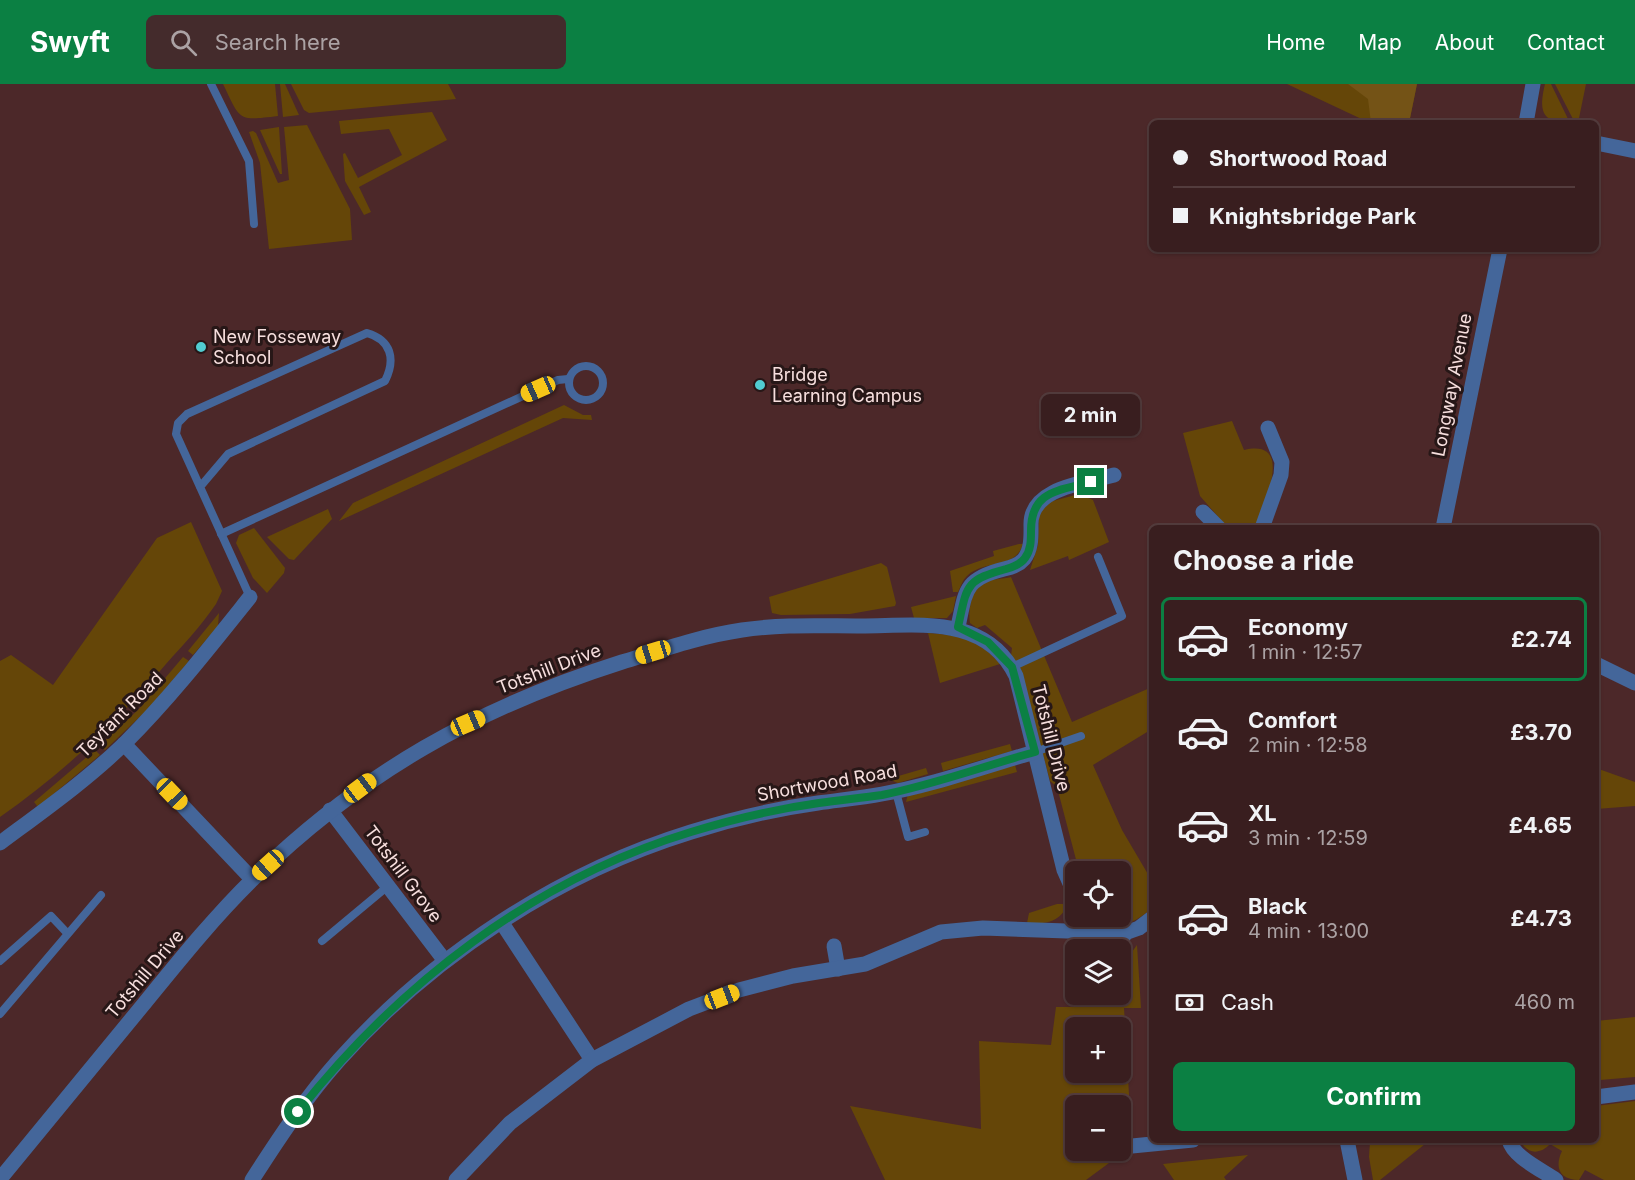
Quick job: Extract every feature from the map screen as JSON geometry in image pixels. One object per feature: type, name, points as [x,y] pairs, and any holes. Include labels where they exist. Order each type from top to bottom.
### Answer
[{"type":"street","points":[[1527,120],[1533,84]]},
{"type":"street","points":[[1599,144],[1635,151]]},
{"type":"street","name":"Longway Avenue","points":[[1444,525],[1499,252]]},
{"type":"street","points":[[1263,525],[1281,475],[1282,462],[1268,428]]},
{"type":"street","points":[[958,627],[970,585],[983,574],[1016,566],[1025,558],[1031,545],[1031,514],[1035,505],[1046,495],[1114,475]]},
{"type":"street","points":[[1203,512],[1216,525]]},
{"type":"street","name":"Teyfant Road","points":[[0,843],[52,805],[124,744],[186,677],[250,597]]},
{"type":"street","name":"Totshill Drive","points":[[0,1179],[172,970],[252,879],[330,810],[374,776],[468,723],[560,684],[653,652],[722,634],[776,626],[958,627],[988,642],[1012,667],[1065,872]]},
{"type":"street","points":[[1599,665],[1635,683]]},
{"type":"street","points":[[124,744],[252,879]]},
{"type":"street","name":"Shortwood Road","points":[[252,1180],[285,1129],[339,1060],[390,1009],[445,961],[556,889],[641,849],[691,832],[767,811],[896,792],[1035,752]]},
{"type":"street","name":"Totshill Grove","points":[[330,810],[445,961]]},
{"type":"street","points":[[1099,927],[1125,933],[1139,928],[1149,920]]},
{"type":"street","points":[[502,923],[592,1060]]},
{"type":"street","points":[[456,1180],[510,1123],[592,1060],[689,1009],[739,990],[865,964],[941,932],[972,928],[1065,925]]},
{"type":"street","points":[[1123,939],[1125,933]]},
{"type":"street","points":[[834,946],[838,969]]},
{"type":"street","points":[[1599,1096],[1635,1092]]},
{"type":"street","points":[[1132,1146],[1162,1143]]},
{"type":"street","points":[[1348,1143],[1355,1180]]},
{"type":"street","points":[[1510,1143],[1520,1155],[1556,1180]]},
{"type":"lane","points":[[211,84],[249,161],[254,224]]},
{"type":"lane","points":[[200,487],[228,454],[385,381],[391,370],[392,358],[388,346],[379,336],[367,333],[187,414],[178,423],[176,434],[221,534],[250,597]]},
{"type":"lane","points":[[221,534],[558,380],[568,379],[576,368],[590,366],[601,374],[603,387],[595,398],[582,400],[571,392],[568,379]]},
{"type":"lane","points":[[1012,667],[1122,616],[1098,557]]},
{"type":"lane","points":[[1035,752],[1081,736]]},
{"type":"lane","points":[[896,792],[908,837],[925,832]]},
{"type":"lane","points":[[322,941],[388,886]]},
{"type":"lane","points":[[0,1014],[100,895]]},
{"type":"lane","points":[[0,961],[51,916],[67,933]]},
{"type":"shaded area","points":[[223,84],[275,84],[278,116],[247,118],[242,116],[233,105]]},
{"type":"shaded area","points":[[280,84],[285,84],[299,115],[283,117]]},
{"type":"shaded area","points":[[291,84],[448,84],[456,99],[309,113],[304,110]]},
{"type":"shaded area","points":[[1287,84],[1417,84],[1410,120],[1364,120]]},
{"type":"shaded area","points":[[1348,84],[1417,84],[1410,120],[1371,120],[1368,99]]},
{"type":"shaded area","points":[[1545,84],[1551,84],[1569,120],[1553,120],[1547,117],[1542,101]]},
{"type":"shaded area","points":[[1555,84],[1586,84],[1579,120],[1573,120]]},
{"type":"shaded area","points":[[432,112],[447,140],[359,187],[371,212],[364,215],[345,181],[343,154],[345,153],[358,178],[402,155],[389,129],[341,134],[339,121]]},
{"type":"shaded area","points":[[307,125],[350,209],[352,240],[269,249],[260,163],[249,132],[256,133],[278,183],[289,180],[284,127]]},
{"type":"shaded area","points":[[279,127],[282,174],[260,130]]},
{"type":"shaded area","points":[[564,405],[583,415],[591,415],[592,420],[563,418],[339,521],[353,503]]},
{"type":"shaded area","points":[[1232,421],[1244,450],[1260,449],[1269,454],[1272,476],[1257,525],[1225,525],[1200,496],[1183,433]]},
{"type":"shaded area","points":[[1079,494],[1093,500],[1109,542],[1069,560],[1068,556],[1030,570],[1038,545],[1039,511],[1049,502]]},
{"type":"shaded area","points":[[328,509],[332,519],[294,560],[289,559],[267,537]]},
{"type":"shaded area","points":[[191,522],[222,591],[216,604],[147,686],[108,727],[46,783],[0,817],[0,661],[11,655],[53,685],[157,538]]},
{"type":"shaded area","points":[[254,528],[285,568],[284,573],[267,593],[253,578],[236,543],[239,535]]},
{"type":"shaded area","points":[[1023,544],[1014,557],[975,570],[965,578],[958,592],[953,592],[950,571],[994,556],[993,551]]},
{"type":"shaded area","points":[[881,563],[887,567],[895,606],[850,614],[781,615],[772,613],[769,597]]},
{"type":"shaded area","points":[[1011,577],[1072,722],[1149,688],[1149,731],[1093,765],[1122,830],[1149,876],[1149,910],[1136,920],[1131,922],[1131,861],[1076,861],[1057,787],[1050,781],[1036,729],[1011,656],[1012,648],[985,625],[977,628],[970,623],[971,601],[975,590],[982,583]]},
{"type":"shaded area","points":[[956,596],[953,611],[947,618],[914,618],[911,607]]},
{"type":"shaded area","points":[[219,613],[218,626],[193,655],[188,651]]},
{"type":"shaded area","points":[[928,633],[950,635],[968,640],[984,649],[1000,664],[940,683]]},
{"type":"shaded area","points":[[183,657],[189,661],[150,707],[105,750],[100,745],[139,709]]},
{"type":"shaded area","points":[[1010,744],[1012,751],[943,771],[941,763]]},
{"type":"shaded area","points":[[95,750],[100,755],[38,807],[34,802]]},
{"type":"shaded area","points":[[1015,765],[1017,772],[906,802],[908,794]]},
{"type":"shaded area","points":[[926,768],[928,774],[898,783],[888,779]]},
{"type":"shaded area","points":[[1599,769],[1635,782],[1635,806],[1599,809]]},
{"type":"shaded area","points":[[1057,904],[1063,904],[1065,910],[1053,921],[1043,923],[1027,923],[1029,913]]},
{"type":"shaded area","points":[[1137,945],[1141,1008],[1124,1008],[1125,1017],[1065,1017],[1065,1083],[1128,1083],[1129,1095],[1065,1095],[1065,1161],[1112,1161],[1086,1180],[885,1180],[850,1106],[981,1129],[979,1041],[1051,1045],[1056,1007],[1081,1005],[1131,1005],[1131,953]]},
{"type":"shaded area","points":[[1635,1017],[1635,1077],[1599,1081],[1599,1021]]},
{"type":"shaded area","points":[[1635,1101],[1635,1180],[1604,1180],[1585,1170],[1579,1180],[1567,1178],[1559,1168],[1562,1151],[1550,1144],[1543,1150],[1535,1152],[1527,1149],[1522,1143],[1599,1143],[1599,1106]]},
{"type":"shaded area","points":[[1370,1143],[1426,1143],[1380,1180],[1373,1180],[1369,1157]]},
{"type":"shaded area","points":[[1248,1155],[1224,1177],[1226,1180],[1174,1180],[1163,1164]]},
{"type":"place","name":"New Fosseway School","points":[[201,347]]},
{"type":"place","name":"Bridge Learning Campus","points":[[760,385]]},
{"type":"route","points":[[298,1112],[339,1060],[390,1009],[445,961],[556,889],[641,849],[691,832],[767,811],[896,792],[1035,752],[1012,667],[988,642],[958,627],[964,599],[970,585],[983,574],[1016,566],[1025,558],[1031,545],[1031,514],[1035,505],[1046,495],[1091,482]]}]
